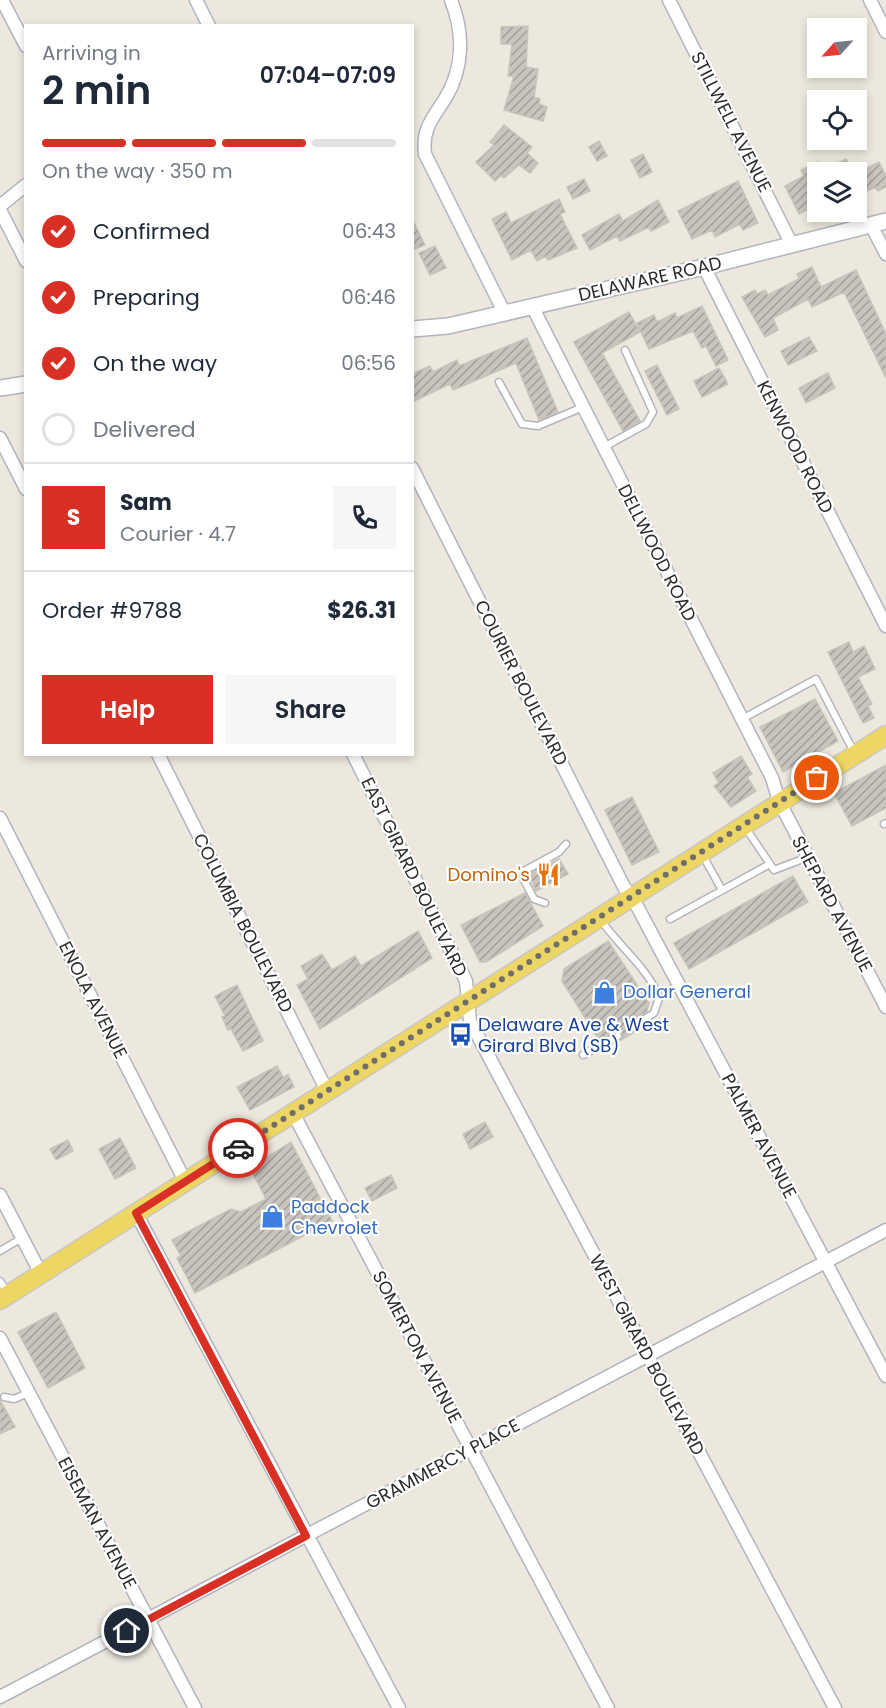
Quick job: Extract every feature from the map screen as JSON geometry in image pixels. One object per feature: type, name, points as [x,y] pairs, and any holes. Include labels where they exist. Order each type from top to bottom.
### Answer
[{"type":"main road","points":[[3,1292],[41,1274],[779,801],[886,735]]},
{"type":"street","points":[[2,0],[24,42]]},
{"type":"street","points":[[196,0],[208,24]]},
{"type":"street","points":[[451,0],[460,32],[458,68],[448,92],[426,128],[425,154],[504,312]]},
{"type":"street","name":"STILLWELL AVENUE","points":[[669,0],[792,245]]},
{"type":"street","points":[[870,0],[886,32]]},
{"type":"street","points":[[24,187],[0,208],[24,257]]},
{"type":"street","points":[[879,223],[886,254]]},
{"type":"street","name":"DELAWARE ROAD","points":[[414,330],[448,326],[704,267],[879,223]]},
{"type":"street","name":"KENWOOD ROAD","points":[[704,267],[886,626]]},
{"type":"street","name":"DELLWOOD ROAD","points":[[532,306],[772,778],[779,801]]},
{"type":"street","points":[[0,388],[24,384]]},
{"type":"street","points":[[0,438],[24,485]]},
{"type":"street","name":"COURIER BOULEVARD","points":[[414,472],[631,897]]},
{"type":"street","name":"COLUMBIA BOULEVARD","points":[[159,756],[327,1091]]},
{"type":"street","name":"EAST GIRARD BOULEVARD","points":[[354,756],[462,972],[466,981],[468,1001]]},
{"type":"street","name":"SHEPARD AVENUE","points":[[779,801],[886,1007]]},
{"type":"street","name":"ENOLA AVENUE","points":[[0,818],[185,1181]]},
{"type":"street","name":"PALMER AVENUE","points":[[631,897],[886,1376]]},
{"type":"street","name":"WEST GIRARD BOULEVARD","points":[[468,1001],[470,1021],[835,1708]]},
{"type":"street","name":"SOMERTON AVENUE","points":[[293,1113],[608,1708]]},
{"type":"street","points":[[0,1195],[41,1274]]},
{"type":"street","points":[[136,1213],[399,1708]]},
{"type":"street","name":"GRAMMERCY PLACE","points":[[0,1697],[886,1230]]},
{"type":"street","name":"EISEMAN AVENUE","points":[[0,1338],[195,1708]]},
{"type":"lane","points":[[604,448],[646,424],[653,412],[624,350]]},
{"type":"lane","points":[[499,382],[522,424],[538,426],[583,406]]},
{"type":"lane","points":[[742,719],[816,679],[855,754]]},
{"type":"lane","points":[[743,824],[768,865],[774,870],[780,870],[808,857]]},
{"type":"lane","points":[[544,903],[534,899],[523,878],[524,871],[559,852],[566,844]]},
{"type":"lane","points":[[700,852],[722,890]]},
{"type":"lane","points":[[670,919],[768,865]]},
{"type":"lane","points":[[599,917],[615,942],[635,958],[659,998],[654,1013],[631,1028]]},
{"type":"lane","points":[[583,1055],[618,1036]]},
{"type":"lane","points":[[0,1251],[22,1238]]},
{"type":"lane","points":[[4,1397],[14,1399],[28,1393]]},
{"type":"building","points":[[528,26],[526,67],[538,69],[534,97],[540,99],[539,104],[547,107],[543,121],[504,110],[514,76],[508,76],[512,44],[501,44],[501,27]]},
{"type":"building","points":[[504,125],[532,147],[527,153],[538,163],[530,173],[519,165],[504,178],[501,175],[495,181],[476,162],[494,145],[490,142]]},
{"type":"building","points":[[599,141],[607,156],[597,161],[589,147]]},
{"type":"building","points":[[643,154],[652,172],[640,178],[631,160]]},
{"type":"building","points":[[879,162],[886,176],[886,187],[878,191],[875,187],[867,191],[867,168]]},
{"type":"building","points":[[807,167],[807,210],[799,214],[785,186],[804,176],[801,170]]},
{"type":"building","points":[[584,179],[590,191],[573,199],[567,187]]},
{"type":"building","points":[[738,181],[758,223],[743,230],[740,224],[715,237],[712,230],[692,239],[678,211]]},
{"type":"building","points":[[559,199],[565,212],[560,214],[577,248],[548,260],[546,256],[537,261],[531,250],[512,260],[492,219],[506,212],[511,223]]},
{"type":"building","points":[[658,200],[669,222],[651,231],[649,227],[620,241],[617,236],[590,250],[582,235],[619,214],[623,221]]},
{"type":"building","points":[[414,223],[425,245],[414,249]]},
{"type":"building","points":[[435,246],[446,268],[430,275],[419,253]]},
{"type":"building","points":[[812,267],[821,287],[856,270],[886,334],[886,378],[844,292],[812,307],[808,299],[773,318],[778,330],[765,337],[742,297],[755,290],[757,294],[765,290],[768,295],[799,279],[797,274]]},
{"type":"building","points":[[702,306],[728,360],[716,366],[706,346],[702,348],[693,331],[649,349],[637,323],[654,315],[657,322],[675,313],[677,318]]},
{"type":"building","points":[[629,312],[640,332],[602,353],[640,421],[623,431],[574,342]]},
{"type":"building","points":[[809,337],[817,351],[788,365],[781,351]]},
{"type":"building","points":[[527,338],[558,412],[539,420],[516,363],[453,390],[450,384],[414,401],[414,373],[430,366],[433,372],[457,360],[459,366]]},
{"type":"building","points":[[657,365],[679,409],[667,415],[645,371]]},
{"type":"building","points":[[719,368],[728,384],[702,397],[694,381]]},
{"type":"building","points":[[828,373],[835,388],[806,403],[799,388]]},
{"type":"building","points":[[849,642],[853,652],[864,646],[875,669],[858,677],[872,704],[868,706],[874,718],[863,723],[828,652]]},
{"type":"building","points":[[815,699],[838,741],[783,772],[760,727]]},
{"type":"building","points":[[741,756],[752,774],[747,777],[756,791],[731,807],[714,786],[719,783],[713,773]]},
{"type":"building","points":[[886,765],[886,808],[852,826],[834,793]]},
{"type":"building","points":[[632,797],[659,852],[632,865],[605,810]]},
{"type":"building","name":"Domino's","points":[[559,859],[568,874],[536,891],[529,874]]},
{"type":"building","points":[[793,876],[808,902],[689,969],[674,943]]},
{"type":"building","points":[[525,893],[543,926],[486,962],[480,962],[461,925]]},
{"type":"building","points":[[418,931],[432,958],[320,1029],[297,985],[308,979],[301,966],[322,954],[332,970],[355,956],[361,966]]},
{"type":"building","name":"Dollar General","points":[[608,941],[649,1003],[647,1011],[627,1025],[627,1031],[633,1033],[621,1040],[623,1034],[618,1031],[599,1040],[562,981],[564,969]]},
{"type":"building","points":[[237,985],[263,1041],[243,1051],[231,1029],[228,1030],[222,1017],[225,1016],[215,996]]},
{"type":"building","points":[[277,1066],[283,1077],[288,1075],[294,1087],[250,1110],[237,1087]]},
{"type":"building","points":[[485,1122],[493,1137],[470,1149],[463,1134]]},
{"type":"building","points":[[120,1138],[136,1168],[115,1179],[99,1149]]},
{"type":"building","points":[[68,1140],[73,1151],[56,1160],[50,1149]]},
{"type":"building","name":"Paddock Chevrolet","points":[[291,1142],[332,1221],[195,1293],[177,1258],[181,1256],[172,1240],[231,1209],[241,1212],[266,1199],[250,1168]]},
{"type":"building","points":[[391,1175],[397,1188],[372,1201],[365,1188]]},
{"type":"building","points":[[56,1312],[85,1368],[48,1388],[18,1332]]},
{"type":"building","points":[[0,1400],[15,1427],[0,1434]]},
{"type":"way so far","points":[[238,1148],[817,778]]},
{"type":"place","name":"Domino's","points":[[548,875]]},
{"type":"place","name":"Dollar General","points":[[605,992]]},
{"type":"place","name":"Delaware Ave & West Girard Blvd (SB)","points":[[460,1035]]},
{"type":"place","name":"Paddock Chevrolet","points":[[273,1217]]},
{"type":"route","points":[[127,1631],[306,1536],[136,1213],[238,1148]]}]
